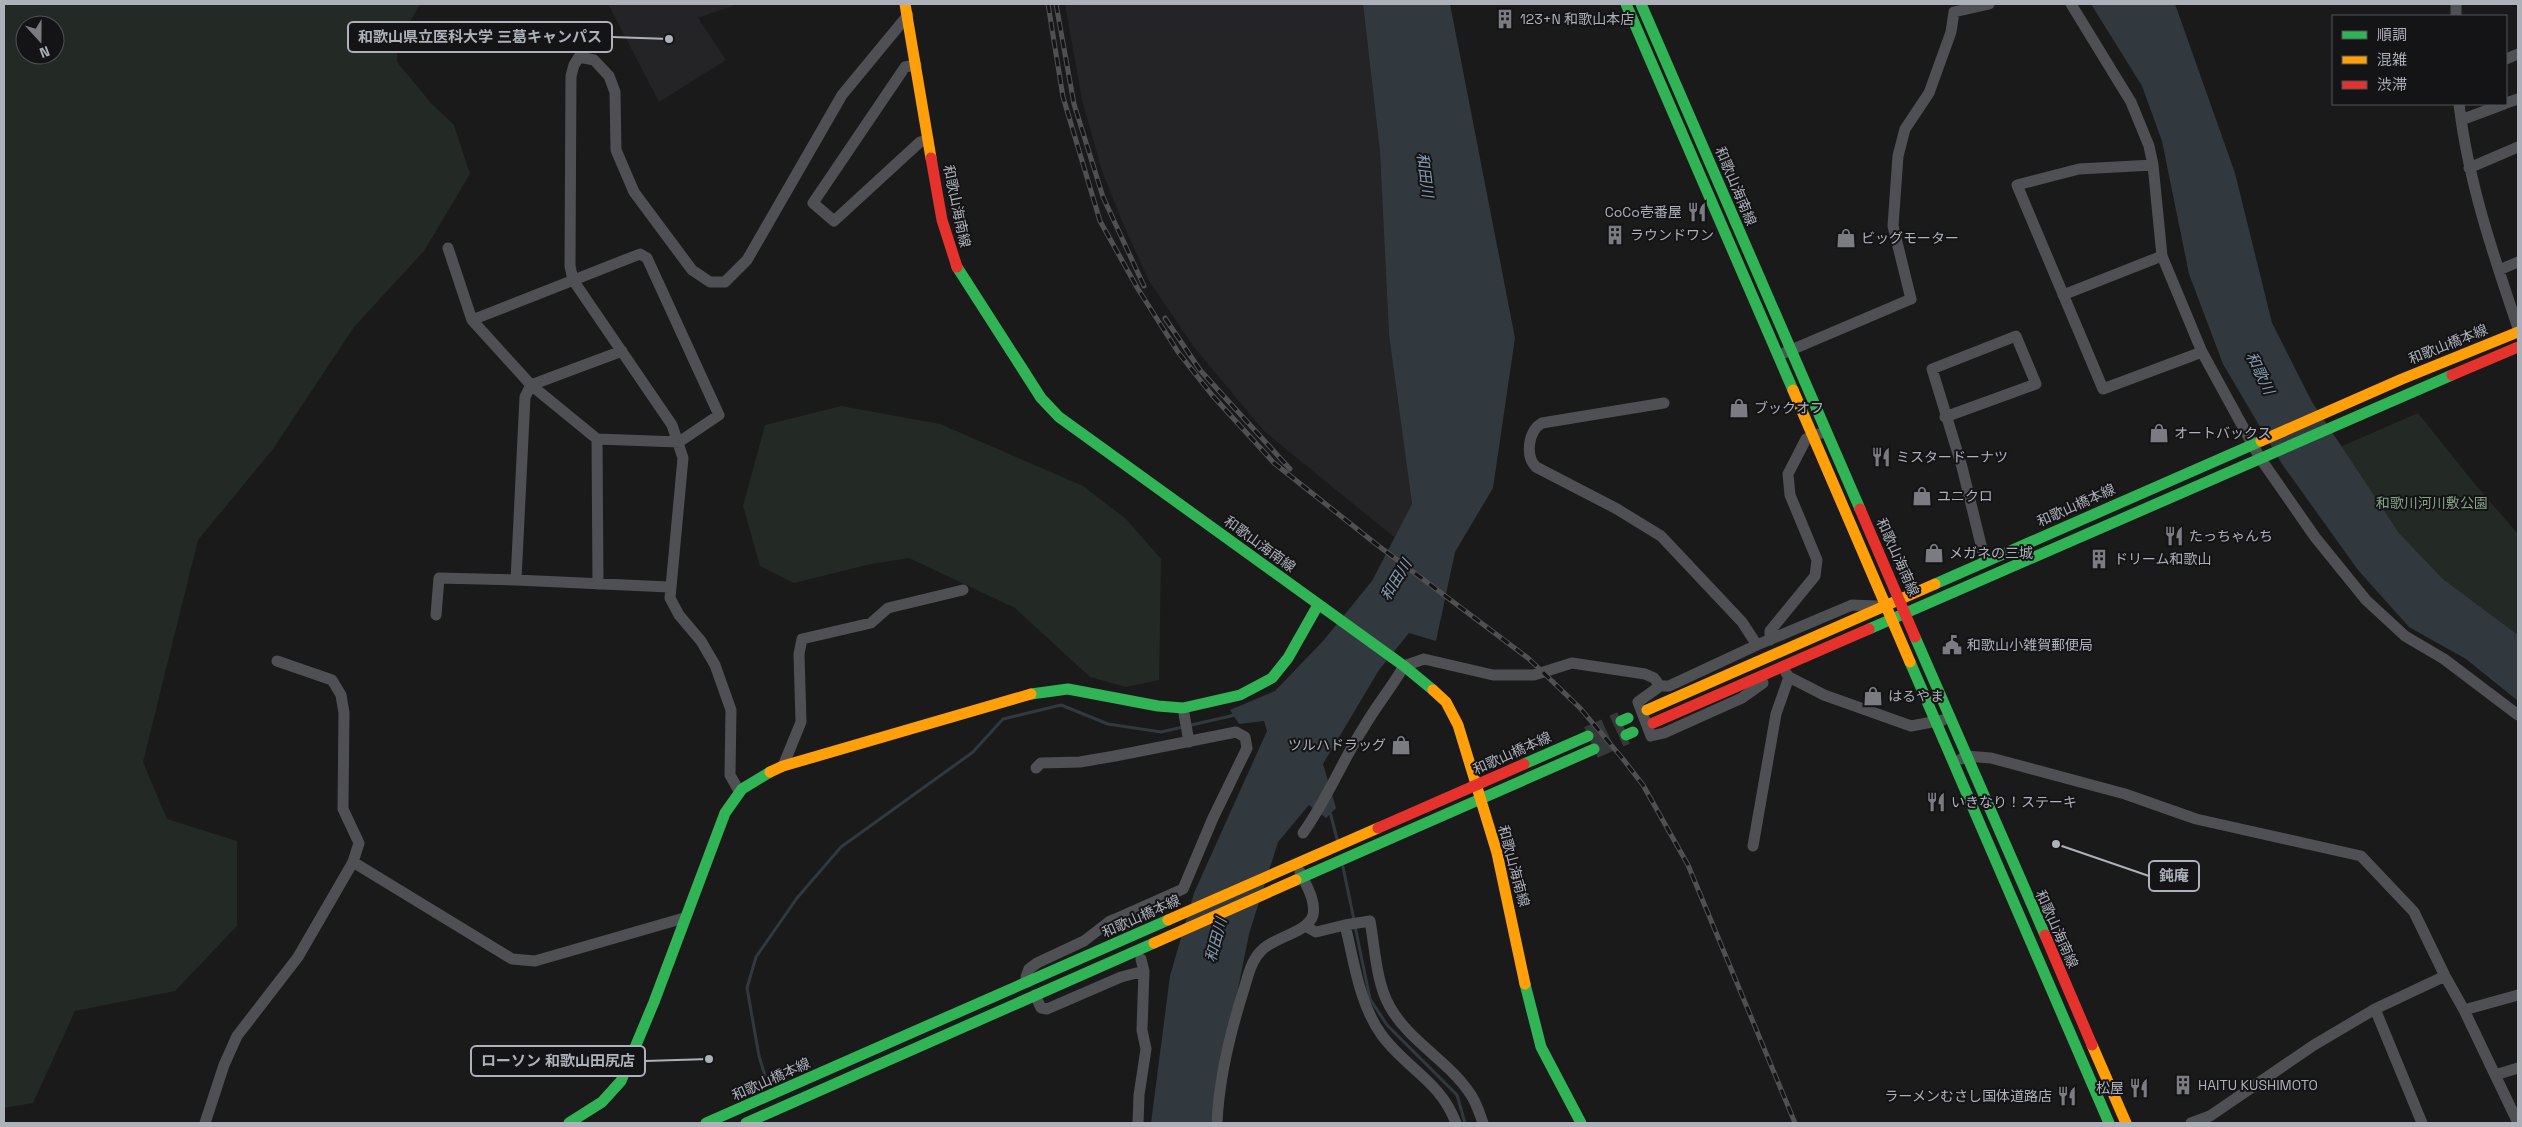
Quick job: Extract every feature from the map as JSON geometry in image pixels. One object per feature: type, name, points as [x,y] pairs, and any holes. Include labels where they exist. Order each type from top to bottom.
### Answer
[{"type":"main road","name":"和歌山海南線","points":[[1626,4],[2109,1123]]},
{"type":"main road","name":"和歌山海南線","points":[[1641,4],[1825,431],[1952,717],[1966,756],[2126,1123]]},
{"type":"main road","name":"和歌山海南線","points":[[906,9],[942,220],[955,264],[1041,398],[1058,417],[1401,664],[1446,702],[1462,738],[1510,905],[1531,1014],[1541,1047],[1581,1123]]},
{"type":"main road","name":"和歌山橋本線","points":[[1647,710],[2402,379],[2518,332]]},
{"type":"main road","points":[[1653,723],[1907,614],[2411,392],[2518,348]]},
{"type":"main road","points":[[569,1123],[602,1102],[621,1081],[654,1002],[725,813],[738,790],[758,777],[784,766],[1020,695],[1068,689],[1185,713],[1240,695],[1272,678],[1288,658],[1318,605]]},
{"type":"main road","name":"和歌山橋本線","points":[[706,1123],[1588,736]]},
{"type":"main road","name":"和歌山橋本線","points":[[746,1123],[1594,749]]},
{"type":"street","points":[[1779,355],[1911,299],[1893,226],[1898,156],[1905,129],[1929,93],[1951,32],[1954,12],[1989,4]]},
{"type":"street","points":[[2071,4],[2132,102],[2149,146],[2153,165],[2162,256],[2202,352],[2263,457],[2315,537],[2366,600],[2405,636],[2444,659],[2518,715]]},
{"type":"street","points":[[738,790],[730,775],[731,710],[715,665],[701,641],[678,615],[670,598],[684,458],[679,442],[672,425],[573,280],[570,266],[571,76],[574,65],[579,57],[594,60],[609,76],[615,92],[616,150],[634,192],[692,270],[710,282],[725,282],[747,260],[842,95],[906,9]]},
{"type":"street","points":[[916,65],[905,67],[813,203],[834,221],[920,142],[928,140]]},
{"type":"street","points":[[2459,105],[2469,168],[2518,328]]},
{"type":"street","points":[[2461,120],[2502,105]]},
{"type":"street","points":[[2469,168],[2518,147]]},
{"type":"street","points":[[2153,165],[2079,168],[2017,185],[2103,389],[2202,352]]},
{"type":"street","points":[[448,248],[472,320],[531,384],[597,439],[679,442],[719,415],[647,258],[640,254],[472,320]]},
{"type":"street","points":[[2063,295],[2162,256]]},
{"type":"street","points":[[2499,270],[2518,262]]},
{"type":"street","points":[[1945,417],[2036,384],[2016,336],[1932,369],[1945,417],[1962,467],[1985,561]]},
{"type":"street","points":[[516,580],[525,397],[531,384],[622,351]]},
{"type":"street","points":[[1664,403],[1542,423],[1532,434],[1529,448],[1531,460],[1536,467],[1617,509],[1662,536],[1742,622],[1756,645]]},
{"type":"street","points":[[1770,640],[1770,631],[1815,576],[1817,560],[1790,495],[1788,474],[1806,439],[1825,431]]},
{"type":"street","points":[[597,439],[598,584]]},
{"type":"street","points":[[436,614],[439,578],[670,587]]},
{"type":"street","points":[[784,766],[801,722],[799,654],[802,639],[871,624],[888,608],[963,590]]},
{"type":"street","points":[[1885,606],[1852,605],[1756,645],[1669,686],[1660,686],[1638,702],[1651,736],[1664,733],[1742,698],[1757,686],[1788,675],[1876,635],[1892,620]]},
{"type":"street","points":[[1303,833],[1316,815],[1364,726],[1393,686],[1401,664],[1424,658],[1493,675],[1534,675],[1572,663],[1645,674],[1654,678],[1660,686]]},
{"type":"street","points":[[205,1123],[224,1065],[237,1036],[298,957],[353,862],[359,843],[342,809],[344,712],[341,695],[332,680],[277,661]]},
{"type":"street","points":[[1788,675],[1824,695],[1911,726],[1936,723],[1952,717]]},
{"type":"street","points":[[1753,846],[1776,714],[1788,675]]},
{"type":"street","points":[[1185,713],[1189,737]]},
{"type":"street","points":[[1028,982],[1026,977],[1029,969],[1037,963],[1084,941],[1183,889],[1247,748],[1245,737],[1236,732],[1189,737],[1080,762],[1040,763],[1036,768]]},
{"type":"street","points":[[1953,762],[1966,756],[1991,758],[2125,794],[2196,819],[2360,856],[2414,912],[2444,976],[2464,1010],[2518,1123]]},
{"type":"street","points":[[353,862],[512,959],[535,961],[684,918]]},
{"type":"street","points":[[1217,1123],[1218,1095],[1231,1029],[1254,959],[1272,941],[1305,926],[1312,917],[1314,904],[1295,865]]},
{"type":"street","points":[[1305,926],[1316,932],[1370,921],[1380,978],[1389,1005],[1399,1022],[1462,1083],[1476,1104],[1483,1123]]},
{"type":"street","points":[[1344,925],[1364,1000],[1372,1020],[1381,1035],[1438,1090],[1449,1106],[1456,1123]]},
{"type":"street","points":[[1035,995],[1041,1008],[1048,1010],[1143,965],[1142,1030],[1146,1050],[1139,1095],[1138,1123]]},
{"type":"street","points":[[2191,1123],[2210,1116],[2314,1044],[2375,1009],[2444,976]]},
{"type":"street","points":[[2464,1010],[2518,995]]},
{"type":"street","points":[[2375,1009],[2422,1123]]},
{"type":"street","points":[[2495,1075],[2518,1068]]},
{"type":"shaded area","points":[[608,4],[738,4],[698,18],[726,60],[659,102]]},
{"type":"shaded area","points":[[1065,4],[1363,4],[1380,152],[1389,335],[1412,504],[1395,538],[1264,431],[1194,347],[1149,281],[1102,171],[1082,100]]},
{"type":"green space","points":[[4,4],[420,4],[398,44],[397,62],[431,103],[454,125],[470,174],[424,251],[354,327],[273,449],[198,540],[143,762],[167,819],[237,841],[237,926],[175,991],[75,1011],[33,1103],[4,1108]]},
{"type":"green space","points":[[841,406],[940,424],[1083,486],[1126,519],[1161,559],[1159,680],[1126,687],[1090,677],[1015,608],[909,558],[871,564],[794,583],[760,566],[743,506],[765,425]]},
{"type":"green space","name":"和歌川河川敷公園","points":[[2418,413],[2518,534],[2518,635],[2443,579],[2399,533],[2340,447]]},
{"type":"water","name":"和田川","points":[[1363,4],[1450,4],[1515,338],[1493,488],[1455,552],[1436,641],[1409,633],[1379,670],[1323,764],[1336,808],[1326,818],[1309,805],[1278,842],[1249,934],[1211,1123],[1151,1123],[1170,976],[1194,893],[1267,731],[1264,721],[1239,724],[1230,710],[1275,691],[1323,641],[1372,581],[1412,504],[1389,335],[1380,152]]},
{"type":"water","name":"和歌川","points":[[2091,4],[2175,4],[2235,173],[2272,323],[2312,402],[2399,533],[2443,579],[2518,635],[2518,701],[2466,659],[2409,627],[2358,570],[2282,464],[2223,364],[2189,274],[2162,141],[2142,86]]},
{"type":"waterway","points":[[766,1079],[759,1056],[747,988],[756,957],[797,898],[841,847],[973,752],[1003,719],[1061,705],[1108,724],[1161,732],[1235,715]]},
{"type":"waterway","points":[[1330,812],[1337,839]]},
{"type":"waterway","points":[[1343,867],[1354,920]]},
{"type":"waterway","points":[[1355,926],[1370,999],[1387,1025],[1457,1095],[1465,1123]]},
{"type":"tunnel","points":[[1588,736],[1621,721]]},
{"type":"tunnel","points":[[1594,749],[1626,735]]},
{"type":"railway","points":[[1048,4],[1063,97],[1100,221],[1138,289],[1178,352],[1212,395],[1274,463],[1376,544],[1528,658],[1580,708],[1623,759],[1643,785],[1688,865],[1795,1123]]},
{"type":"railway","points":[[1056,4],[1074,104],[1103,197],[1144,286]]},
{"type":"railway","points":[[1165,318],[1200,370],[1290,469]]},
{"type":"traffic: fast","points":[[1626,4],[1793,390]]},
{"type":"traffic: fast","points":[[1641,4],[1860,509]]},
{"type":"traffic: fast","points":[[957,267],[1041,398],[1059,417],[1404,666],[1433,690]]},
{"type":"traffic: fast","points":[[1869,629],[2452,375]]},
{"type":"traffic: fast","points":[[1935,584],[2261,441]]},
{"type":"traffic: fast","points":[[1031,694],[1068,689],[1158,706],[1183,708],[1240,695],[1272,678],[1288,658],[1318,605]]},
{"type":"traffic: fast","points":[[1915,637],[2045,935]]},
{"type":"traffic: fast","points":[[1910,662],[2109,1123]]},
{"type":"traffic: fast","points":[[1621,721],[1628,718]]},
{"type":"traffic: fast","points":[[1626,735],[1633,732]]},
{"type":"traffic: fast","points":[[1524,764],[1588,736]]},
{"type":"traffic: fast","points":[[1296,880],[1594,749]]},
{"type":"traffic: fast","points":[[569,1123],[602,1102],[621,1081],[654,1002],[725,813],[742,789],[770,772]]},
{"type":"traffic: fast","points":[[706,1123],[1168,920]]},
{"type":"traffic: fast","points":[[746,1123],[1154,943]]},
{"type":"traffic: fast","points":[[1525,984],[1541,1047],[1581,1123]]},
{"type":"traffic: slow","points":[[905,4],[931,158]]},
{"type":"traffic: slow","points":[[2261,441],[2402,379],[2518,332]]},
{"type":"traffic: slow","points":[[1793,390],[1910,662]]},
{"type":"traffic: slow","points":[[1647,710],[1935,584]]},
{"type":"traffic: slow","points":[[1433,690],[1446,702],[1458,725],[1497,853],[1525,984]]},
{"type":"traffic: slow","points":[[770,772],[783,766],[1031,694]]},
{"type":"traffic: slow","points":[[1168,920],[1378,828]]},
{"type":"traffic: slow","points":[[1154,943],[1296,880]]},
{"type":"traffic: slow","points":[[2092,1045],[2126,1123]]},
{"type":"traffic: jam","points":[[931,158],[942,220],[957,267]]},
{"type":"traffic: jam","points":[[2452,375],[2518,347]]},
{"type":"traffic: jam","points":[[1860,509],[1915,637]]},
{"type":"traffic: jam","points":[[1653,723],[1869,629]]},
{"type":"traffic: jam","points":[[1378,828],[1524,764]]},
{"type":"traffic: jam","points":[[2045,935],[2092,1045]]},
{"type":"place","name":"123+N 和歌山本店","points":[[1505,19]]},
{"type":"place","name":"和歌山県立医科大学 三葛キャンパス","points":[[669,39]]},
{"type":"place","name":"CoCo壱番屋","points":[[1697,212]]},
{"type":"place","name":"ラウンドワン","points":[[1615,235]]},
{"type":"place","name":"ビッグモーター","points":[[1846,238]]},
{"type":"place","name":"ブックオフ","points":[[1739,408]]},
{"type":"place","name":"オートバックス","points":[[2159,433]]},
{"type":"place","name":"ミスタードーナツ","points":[[1881,457]]},
{"type":"place","name":"ユニクロ","points":[[1922,496]]},
{"type":"place","name":"たっちゃんち","points":[[2174,536]]},
{"type":"place","name":"メガネの三城","points":[[1934,553]]},
{"type":"place","name":"ドリーム和歌山","points":[[2099,559]]},
{"type":"place","name":"和歌山小雑賀郵便局","points":[[1952,645]]},
{"type":"place","name":"はるやま","points":[[1873,696]]},
{"type":"place","name":"ツルハドラッグ","points":[[1401,745]]},
{"type":"place","name":"いきなり！ステーキ","points":[[1936,802]]},
{"type":"place","name":"鈍庵","points":[[2056,844]]},
{"type":"place","name":"ローソン 和歌山田尻店","points":[[709,1059]]},
{"type":"place","name":"HAITU KUSHIMOTO","points":[[2183,1085]]},
{"type":"place","name":"松屋","points":[[2139,1088]]},
{"type":"place","name":"ラーメンむさし国体道路店","points":[[2067,1096]]}]
